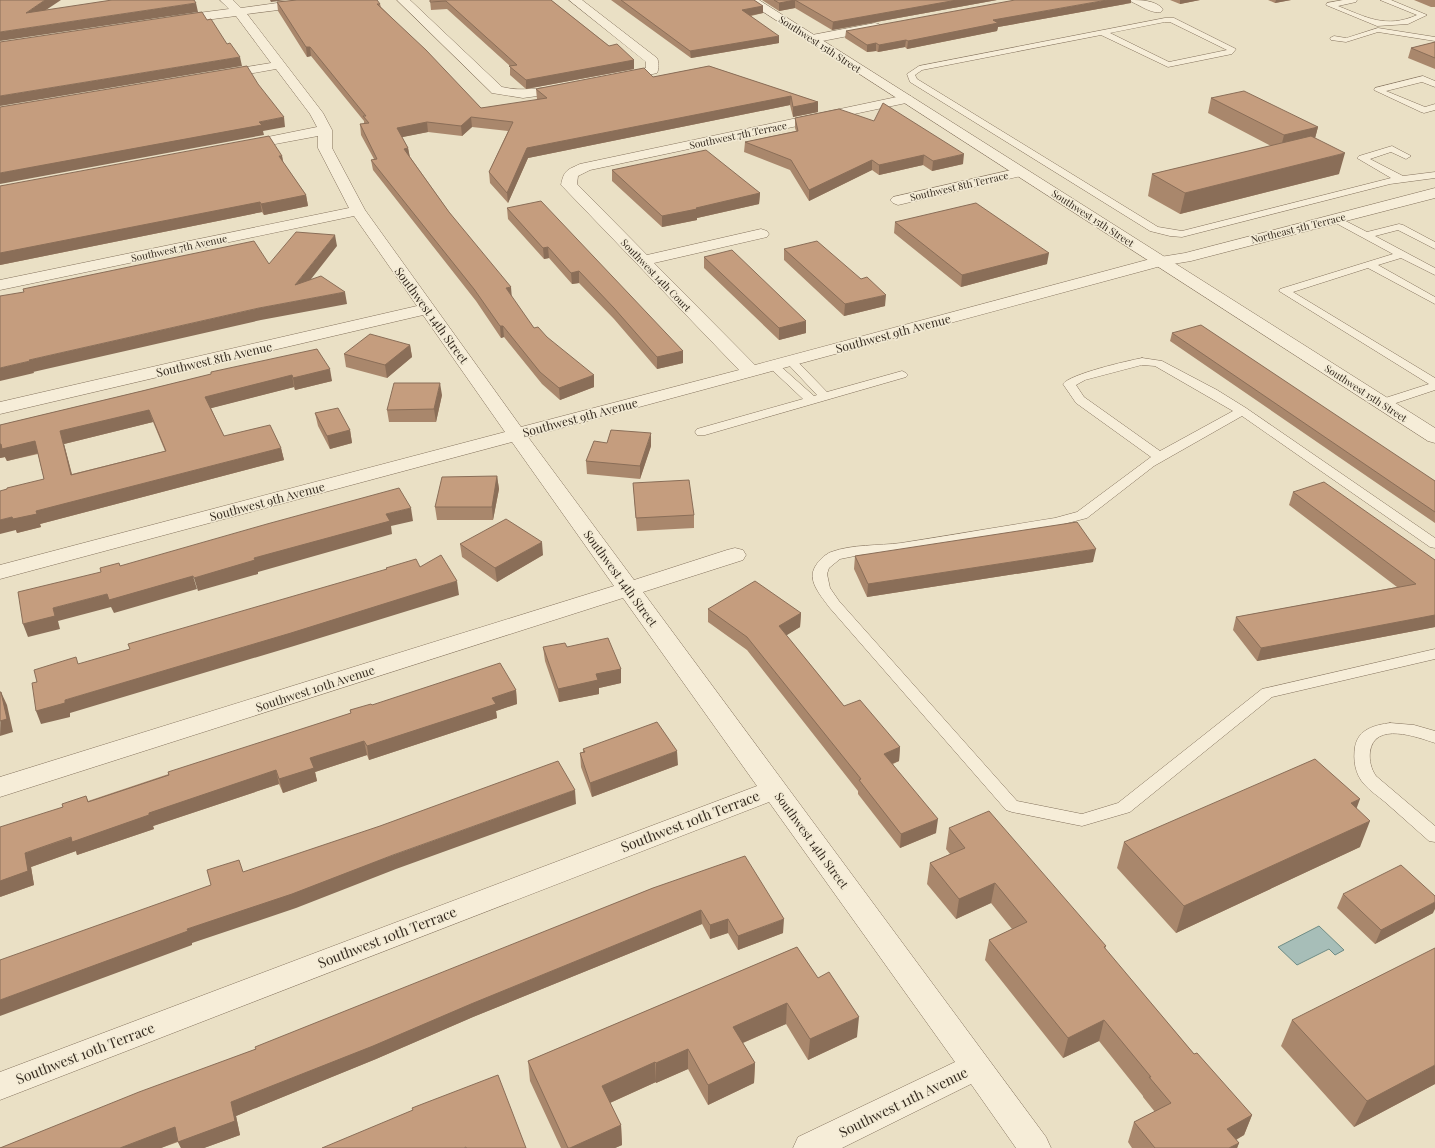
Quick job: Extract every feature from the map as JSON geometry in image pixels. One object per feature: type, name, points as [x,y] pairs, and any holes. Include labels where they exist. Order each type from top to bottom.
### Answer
[{"type":"street","name":"Southwest 14th Street","points":[[226,0],[239,12],[316,113],[325,130],[325,148],[358,211],[516,434],[1035,1148]]},
{"type":"street","points":[[161,22],[326,0]]},
{"type":"street","points":[[403,0],[497,90],[511,94],[528,95],[582,85]]},
{"type":"street","points":[[575,0],[652,61],[652,70],[605,81]]},
{"type":"street","name":"Southwest 15th Street","points":[[751,0],[1435,437]]},
{"type":"street","points":[[1136,0],[1156,9]]},
{"type":"street","points":[[812,39],[883,26]]},
{"type":"street","points":[[210,77],[280,65]]},
{"type":"street","name":"Southwest 7th Terrace","points":[[571,174],[585,167],[906,99]]},
{"type":"street","points":[[226,149],[325,130]]},
{"type":"street","name":"Southwest 8th Terrace","points":[[898,200],[1020,172]]},
{"type":"street","name":"Southwest 14th Court","points":[[571,174],[569,186],[751,372]]},
{"type":"street","name":"Northeast 5th Terrace","points":[[1160,261],[1184,258],[1435,193]]},
{"type":"street","name":"Southwest 7th Avenue","points":[[0,285],[358,211]]},
{"type":"street","points":[[643,261],[761,234]]},
{"type":"street","name":"Southwest 9th Avenue","points":[[0,572],[751,372],[1160,261]]},
{"type":"street","name":"Southwest 8th Avenue","points":[[0,408],[428,309]]},
{"type":"street","name":"Southwest 10th Avenue","points":[[0,787],[735,555]]},
{"type":"street","name":"Southwest 10th Terrace","points":[[0,1086],[775,789]]},
{"type":"street","name":"Southwest 11th Avenue","points":[[809,1148],[975,1067]]},
{"type":"lane","points":[[1353,0],[1330,5],[1378,27],[1435,39]]},
{"type":"lane","points":[[1334,38],[1346,40],[1378,27],[1408,22],[1423,15],[1384,0]]},
{"type":"lane","points":[[1102,32],[1168,65],[1232,51],[1232,48],[1171,20],[1165,20],[1102,32],[919,68],[915,70],[912,77],[913,80],[1134,217],[1154,229],[1170,233],[1182,234],[1390,181],[1397,177],[1435,166]]},
{"type":"lane","points":[[1435,84],[1423,79],[1378,90],[1424,110],[1435,107]]},
{"type":"lane","points":[[1406,156],[1392,149],[1362,158],[1397,177],[1435,174]]},
{"type":"lane","points":[[1336,218],[1435,272]]},
{"type":"lane","points":[[1366,235],[1399,227],[1435,246]]},
{"type":"lane","points":[[1402,254],[1284,291],[1435,384]]},
{"type":"lane","points":[[1370,264],[1435,301]]},
{"type":"lane","points":[[1160,457],[1080,400],[1069,384],[1080,378],[1142,361],[1158,363],[1208,389],[1242,411],[1435,544]]},
{"type":"lane","points":[[783,363],[825,397]]},
{"type":"lane","points":[[783,363],[812,401]]},
{"type":"lane","points":[[701,432],[902,375]]},
{"type":"lane","points":[[1383,404],[1435,384]]},
{"type":"lane","points":[[1242,411],[1149,463],[1082,515],[1069,519],[892,548],[845,553],[830,559],[821,568],[821,581],[834,604],[1012,806],[1082,820],[1124,808],[1267,692],[1435,654]]},
{"type":"lane","points":[[1435,737],[1413,729],[1381,729],[1366,737],[1362,747],[1362,763],[1370,780],[1435,836]]},
{"type":"water","points":[[1319,926],[1344,950],[1335,955],[1329,949],[1297,965],[1278,947]]},
{"type":"building","points":[[0,0],[45,0],[26,13],[112,0],[194,0],[196,3],[0,32]]},
{"type":"building","points":[[297,0],[377,0],[380,4],[377,4],[426,50],[481,108],[547,98],[536,89],[644,68],[653,77],[709,66],[818,102],[793,107],[791,96],[527,148],[507,193],[489,172],[513,122],[471,117],[461,126],[427,122],[397,128],[408,148],[404,149],[449,212],[511,287],[506,288],[534,328],[538,327],[547,337],[594,375],[559,388],[540,372],[503,326],[500,326],[474,289],[371,160],[377,159],[360,124],[369,123],[363,116],[366,116],[310,47],[306,47],[277,2]]},
{"type":"building","points":[[430,0],[551,0],[609,46],[617,44],[634,60],[526,80],[509,66],[517,65],[446,1],[430,2]]},
{"type":"building","points":[[621,0],[754,0],[763,6],[742,10],[779,36],[690,51]]},
{"type":"building","points":[[774,0],[795,0],[779,3]]},
{"type":"building","points":[[795,0],[957,0],[833,22]]},
{"type":"building","points":[[1015,0],[1107,0],[993,20],[998,23],[908,41],[906,40],[879,45],[876,43],[867,45],[846,31]]},
{"type":"building","points":[[202,12],[207,20],[211,19],[227,44],[230,43],[240,57],[0,96],[0,42]]},
{"type":"building","points":[[1435,42],[1435,58],[1411,48]]},
{"type":"building","points":[[247,66],[258,84],[284,117],[259,122],[262,125],[0,173],[0,107]]},
{"type":"building","points":[[1244,91],[1318,127],[1284,135],[1211,98]]},
{"type":"building","points":[[883,103],[964,154],[933,161],[924,155],[879,165],[872,160],[809,190],[791,160],[745,142],[798,131],[795,118],[839,109],[874,121]]},
{"type":"building","points":[[269,136],[282,156],[279,156],[306,195],[261,204],[260,202],[0,253],[0,186]]},
{"type":"building","points":[[1311,136],[1345,153],[1185,193],[1152,174]]},
{"type":"building","points":[[706,150],[760,193],[662,216],[612,170]]},
{"type":"building","points":[[541,201],[683,351],[657,357],[579,271],[571,273],[548,247],[543,248],[507,208]]},
{"type":"building","points":[[976,203],[1049,253],[962,275],[895,222]]},
{"type":"building","points":[[296,232],[335,235],[295,285],[321,276],[345,292],[259,308],[29,360],[30,361],[0,368],[0,296],[24,292],[23,289],[254,241],[269,264]]},
{"type":"building","points":[[817,241],[861,279],[867,277],[886,295],[845,304],[784,249]]},
{"type":"building","points":[[732,250],[806,321],[779,328],[704,257]]},
{"type":"building","points":[[1201,325],[1435,481],[1435,512],[1172,333]]},
{"type":"building","points":[[370,334],[410,345],[385,365],[344,354]]},
{"type":"building","points":[[317,349],[330,369],[293,378],[292,375],[205,397],[224,436],[270,425],[281,448],[36,511],[37,514],[0,520],[0,491],[44,479],[35,441],[2,449],[0,444],[0,425],[211,374],[211,372]],"holes":[[[149,410],[166,451],[71,475],[60,431]]]},
{"type":"building","points":[[394,383],[440,383],[434,409],[387,410]]},
{"type":"building","points":[[338,408],[350,430],[327,436],[315,413]]},
{"type":"building","points":[[611,430],[651,433],[640,466],[586,461],[594,441],[607,443]]},
{"type":"building","points":[[497,476],[492,507],[435,507],[442,477]]},
{"type":"building","points":[[689,480],[694,515],[636,518],[633,483]]},
{"type":"building","points":[[1324,482],[1435,560],[1435,615],[1261,648],[1236,617],[1416,584],[1293,492]]},
{"type":"building","points":[[399,488],[411,508],[386,514],[390,521],[254,558],[255,560],[194,578],[193,576],[109,600],[107,594],[53,608],[55,616],[23,624],[18,592],[101,572],[100,568],[119,563],[120,566]]},
{"type":"building","points":[[506,519],[542,542],[495,568],[460,544]]},
{"type":"building","points":[[1077,522],[1096,549],[868,584],[855,556]]},
{"type":"building","points":[[441,555],[457,581],[291,633],[65,700],[65,703],[36,711],[32,683],[37,682],[34,670],[76,657],[78,664],[130,649],[128,644],[387,569],[386,568],[416,559],[420,567]]},
{"type":"building","points":[[755,581],[801,613],[779,626],[844,706],[860,700],[900,747],[884,754],[938,819],[901,834],[859,780],[861,779],[747,637],[708,609]]},
{"type":"building","points":[[608,638],[621,669],[596,674],[598,680],[558,689],[543,647],[565,643],[567,647]]},
{"type":"building","points":[[500,663],[516,690],[492,698],[496,704],[367,746],[364,741],[310,758],[314,768],[279,779],[276,770],[149,813],[149,815],[72,842],[71,837],[25,853],[28,871],[0,881],[0,827],[63,807],[62,804],[86,796],[88,802],[169,775],[168,772],[351,713],[350,710],[372,705]]},
{"type":"building","points":[[0,692],[7,719],[0,721]]},
{"type":"building","points":[[657,722],[677,751],[590,783],[580,753],[585,752],[583,749]]},
{"type":"building","points":[[1315,759],[1360,799],[1351,803],[1370,821],[1184,906],[1124,842]]},
{"type":"building","points":[[558,761],[575,790],[393,855],[292,894],[187,929],[188,931],[0,1000],[0,960],[211,885],[207,870],[239,860],[243,872],[380,826]]},
{"type":"building","points":[[989,811],[1106,946],[1104,947],[1194,1054],[1197,1053],[1252,1115],[1227,1129],[1239,1143],[1229,1148],[1155,1148],[1134,1122],[1171,1103],[1149,1077],[1151,1077],[1104,1020],[1068,1038],[989,940],[1027,922],[995,883],[959,899],[930,863],[965,848],[949,828]]},
{"type":"building","points":[[745,856],[784,919],[738,936],[728,919],[710,925],[701,910],[471,1004],[373,1046],[231,1102],[235,1121],[178,1142],[175,1127],[120,1148],[0,1148],[139,1092],[256,1049],[255,1047],[653,888]]},
{"type":"building","points":[[1401,865],[1435,896],[1435,902],[1381,930],[1343,894]]},
{"type":"building","points":[[797,947],[818,978],[829,972],[859,1017],[810,1039],[787,1003],[733,1027],[755,1063],[708,1085],[688,1049],[656,1063],[655,1062],[602,1086],[621,1125],[568,1148],[528,1061]]},
{"type":"building","points":[[1435,948],[1435,1065],[1367,1101],[1292,1020]]},
{"type":"building","points":[[498,1075],[526,1148],[322,1148],[413,1110],[412,1108]]}]
